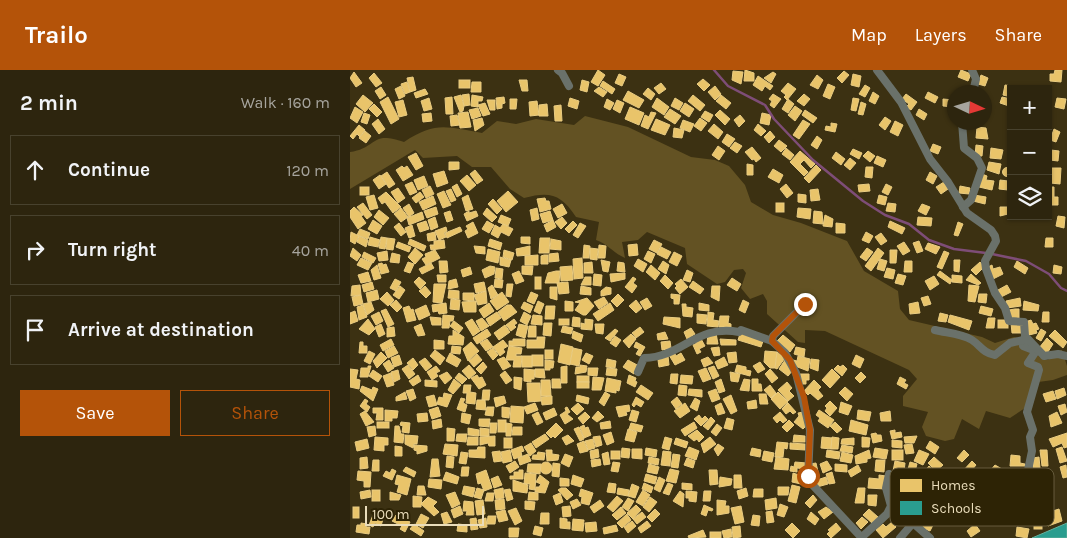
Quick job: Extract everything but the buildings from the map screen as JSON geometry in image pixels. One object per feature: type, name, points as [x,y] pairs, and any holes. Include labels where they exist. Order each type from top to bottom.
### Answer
[{"type":"street","points":[[558,70],[562,73],[569,86]]},
{"type":"street","points":[[877,70],[901,102],[930,159],[948,182],[967,213],[991,230],[995,236],[996,241],[985,261],[986,269],[994,293],[1005,308],[1009,321],[1024,322],[1023,346],[1036,351],[1036,354],[1028,362],[1039,370],[1027,412],[1032,430],[1030,437],[1032,451],[1028,468]]},
{"type":"street","points":[[972,70],[976,79],[974,85]]},
{"type":"street","points":[[963,207],[971,200],[982,168],[977,158],[964,148],[964,130]]},
{"type":"street","points":[[772,341],[773,336],[805,304]]},
{"type":"street","points":[[638,372],[644,358],[665,356],[709,331],[739,332],[740,330],[772,341],[790,360],[804,397],[810,430],[808,480],[862,538],[887,514],[890,508]]},
{"type":"street","points":[[935,330],[957,334],[972,340],[986,354],[995,355],[1010,343],[1028,339],[1044,356],[1058,354],[1067,356]]},
{"type":"street","points":[[889,474],[886,488],[890,502]]},
{"type":"street","points":[[900,538],[911,526]]},
{"type":"street","points":[[917,526],[930,538]]},
{"type":"shaded area","points":[[585,116],[628,127],[691,157],[715,160],[729,166],[745,185],[751,202],[773,215],[801,223],[847,241],[864,271],[898,291],[900,309],[909,320],[982,337],[995,343],[1014,337],[1035,342],[1039,357],[1048,360],[1057,350],[1062,350],[1067,366],[1067,375],[1053,380],[1031,383],[1034,402],[1010,418],[986,411],[979,429],[962,419],[954,439],[945,441],[926,436],[922,427],[928,412],[903,406],[903,396],[917,379],[909,370],[825,331],[805,330],[805,343],[798,342],[767,314],[767,301],[763,294],[750,299],[741,288],[746,273],[743,269],[734,270],[725,282],[717,284],[687,264],[685,248],[647,232],[638,240],[622,242],[625,258],[596,240],[599,222],[576,217],[565,203],[554,196],[541,195],[524,198],[510,189],[491,167],[472,167],[457,156],[423,158],[415,150],[350,189],[350,152],[359,150],[379,139],[385,138],[404,142],[415,135],[441,127],[482,133],[497,121],[516,124],[536,119],[574,125]]},
{"type":"waterway","points":[[714,70],[728,86],[765,105],[774,119],[813,160],[863,201],[885,215],[909,224],[929,240],[954,249],[986,253]]},
{"type":"waterway","points":[[992,254],[1026,261],[1049,274],[1061,288],[1067,291]]},
{"type":"route","points":[[805,304],[773,336],[772,341],[790,360],[804,397],[810,430],[808,476]]}]
